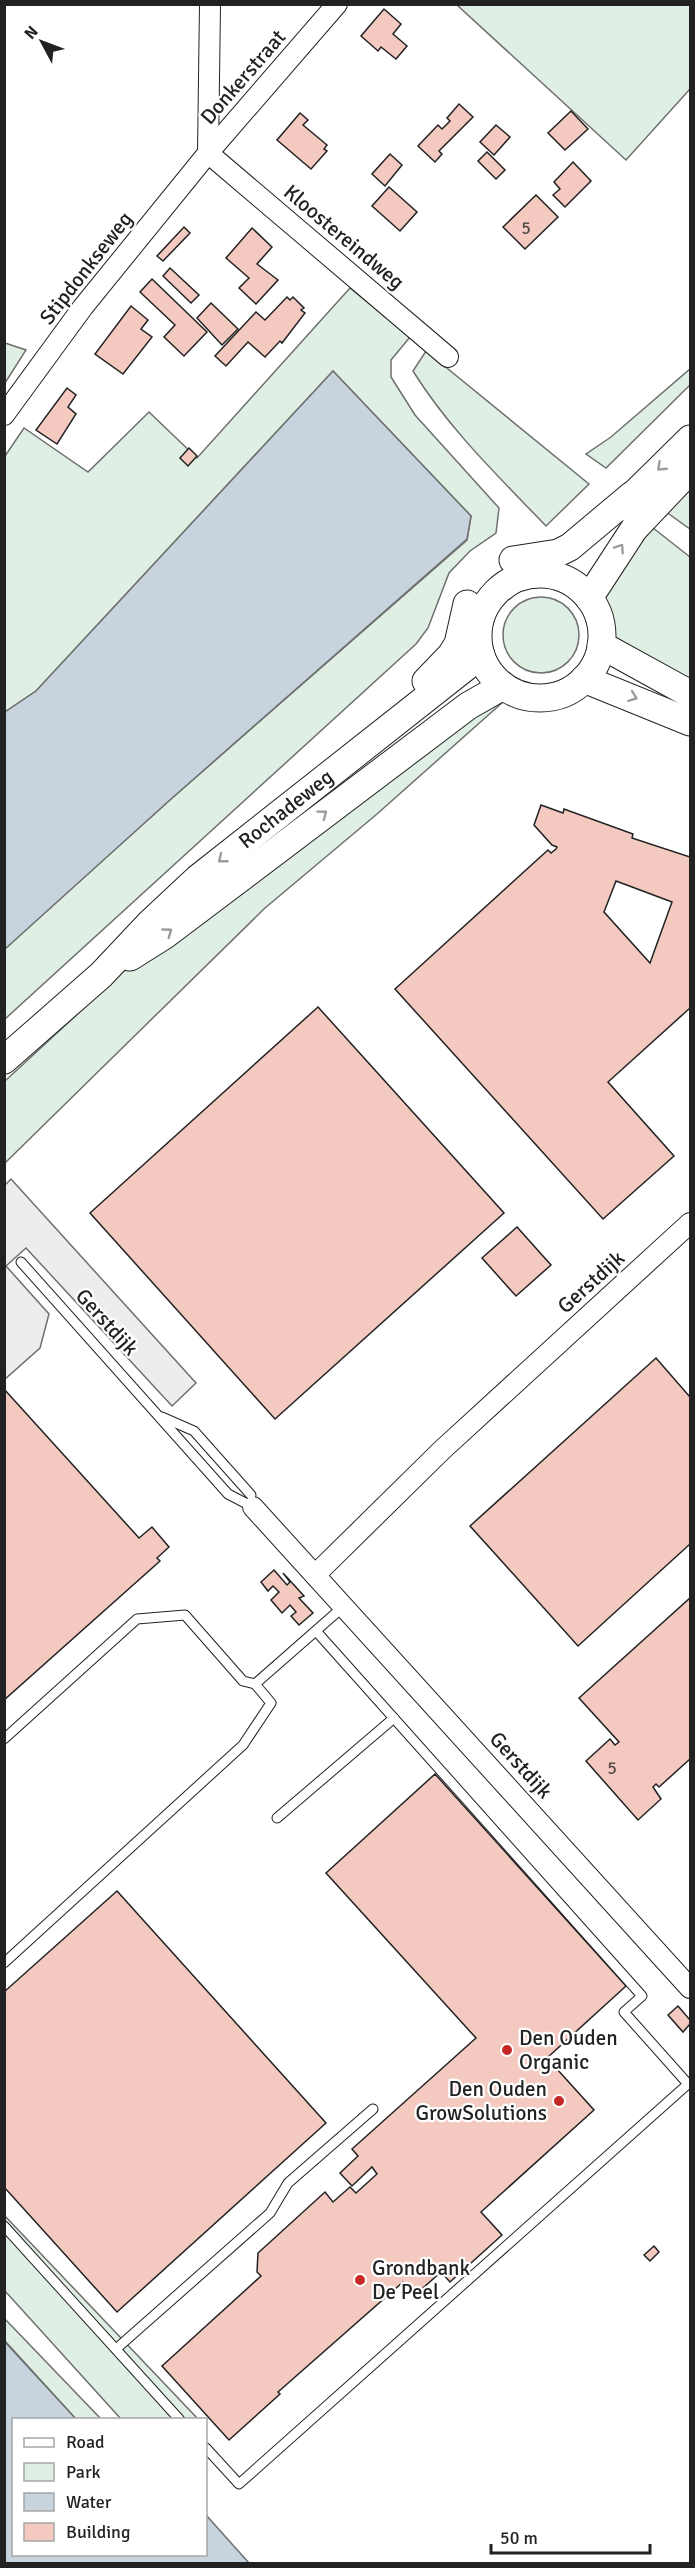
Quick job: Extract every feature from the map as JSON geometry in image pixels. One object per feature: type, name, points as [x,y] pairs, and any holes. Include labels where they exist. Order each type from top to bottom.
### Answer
[{"type":"main road","points":[[366,744],[451,655],[458,644],[468,604],[487,576],[511,561],[558,553],[570,547],[632,495],[690,439]]},
{"type":"main road","points":[[590,598],[634,529],[690,470]]},
{"type":"main road","points":[[564,578],[632,495]]},
{"type":"main road","points":[[540,573],[564,578],[578,586],[590,598],[598,612],[602,628],[601,645],[596,663],[584,679],[566,692],[545,698],[526,696],[503,686],[489,672],[478,643],[480,620],[484,608],[497,590],[517,578],[540,573]]},
{"type":"main road","points":[[601,645],[690,694]]},
{"type":"main road","name":"Rochadeweg","points":[[4,1060],[101,975],[151,921],[197,879],[481,655]]},
{"type":"main road","points":[[584,679],[690,722]]},
{"type":"main road","name":"Rochadeweg","points":[[101,975],[165,935],[389,764],[468,706],[503,686]]},
{"type":"street","points":[[208,153],[210,4]]},
{"type":"street","name":"Donkerstraat","points":[[208,153],[337,4]]},
{"type":"street","name":"Kloostereindweg","points":[[208,153],[448,357]]},
{"type":"street","name":"Stipdonkseweg","points":[[4,415],[83,307],[208,153]]},
{"type":"street","name":"Gerstdijk","points":[[315,1575],[442,1450],[690,1223]]},
{"type":"street","name":"Gerstdijk","points":[[252,1501],[315,1575],[690,1988]]},
{"type":"lane","name":"Gerstdijk","points":[[21,1262],[228,1494],[252,1501]]},
{"type":"lane","name":"Gerstdijk","points":[[157,1414],[194,1431],[252,1501]]},
{"type":"lane","points":[[255,1684],[344,1606]]},
{"type":"lane","points":[[4,1738],[137,1618],[184,1615],[243,1681],[255,1684],[271,1703],[243,1745],[4,1963]]},
{"type":"lane","points":[[207,2449],[239,2484],[688,2084],[624,2012],[642,1996],[316,1631]]},
{"type":"lane","points":[[277,1818],[394,1718]]},
{"type":"lane","points":[[116,2349],[270,2213],[288,2183],[373,2109]]},
{"type":"lane","points":[[4,2226],[178,2418]]},
{"type":"green space","points":[[457,5],[690,5],[690,89],[626,160]]},
{"type":"green space","points":[[350,288],[410,337],[391,360],[391,377],[415,415],[499,508],[496,533],[470,551],[449,573],[428,628],[416,644],[5,1019],[4,949],[171,799],[467,540],[471,516],[333,371],[36,691],[5,712],[5,456],[24,428],[88,472],[149,412],[197,458]]},
{"type":"green space","points":[[4,343],[26,350],[5,383]]},
{"type":"green space","points":[[426,351],[589,484],[546,526],[475,452],[427,392],[413,371]]},
{"type":"green space","points":[[690,369],[690,385],[606,468],[586,454],[611,437]]},
{"type":"green space","points":[[690,482],[690,529],[662,509]]},
{"type":"green space","points":[[648,524],[690,557],[690,688],[622,648],[608,625],[605,601],[607,585]]},
{"type":"green space","points":[[541,597],[556,600],[568,608],[576,620],[579,635],[576,650],[568,662],[556,670],[541,673],[526,670],[514,662],[506,650],[503,635],[506,620],[514,608],[526,600]]},
{"type":"green space","points":[[503,702],[377,814],[265,908],[5,1163],[5,1081],[124,971],[487,703]]},
{"type":"green space","points":[[4,2215],[197,2418],[120,2418],[5,2291]]},
{"type":"green space","points":[[4,2318],[100,2418],[75,2418],[5,2341]]},
{"type":"shaded area","points":[[11,1179],[196,1383],[172,1406],[26,1248],[6,1266],[49,1314],[40,1348],[5,1379],[4,1186]]},
{"type":"water","points":[[333,371],[471,516],[467,539],[171,799],[5,949],[5,712],[36,691]]},
{"type":"water","points":[[4,2341],[75,2418],[12,2418],[12,2556],[207,2556],[207,2516],[249,2563],[5,2563]]},
{"type":"building","points":[[384,9],[401,24],[393,34],[407,46],[396,59],[381,47],[378,51],[361,36]]},
{"type":"building","points":[[459,104],[473,117],[439,151],[442,154],[435,162],[418,146],[438,125],[442,129],[450,121],[447,118]]},
{"type":"building","points":[[571,111],[588,129],[565,150],[548,133]]},
{"type":"building","points":[[300,113],[308,120],[303,125],[327,145],[324,149],[327,151],[311,169],[277,140]]},
{"type":"building","points":[[496,125],[510,137],[494,155],[480,142]]},
{"type":"building","points":[[487,152],[505,170],[496,179],[478,161]]},
{"type":"building","points":[[390,154],[402,165],[385,186],[372,174]]},
{"type":"building","points":[[573,162],[591,181],[565,207],[553,195],[560,189],[554,182]]},
{"type":"building","points":[[389,187],[417,212],[400,231],[372,206]]},
{"type":"building","points":[[536,195],[558,217],[525,249],[503,227]]},
{"type":"building","points":[[184,227],[190,233],[163,261],[157,256]]},
{"type":"building","points":[[252,228],[272,247],[257,264],[278,280],[256,304],[239,288],[249,278],[226,258]]},
{"type":"building","points":[[170,268],[199,295],[191,303],[163,276]]},
{"type":"building","points":[[152,279],[207,332],[184,356],[164,337],[175,325],[140,292]]},
{"type":"building","points":[[287,297],[290,300],[293,297],[304,308],[301,310],[305,313],[282,343],[280,341],[265,357],[248,342],[226,366],[215,356],[256,312],[265,320]]},
{"type":"building","points":[[211,303],[238,329],[222,345],[197,318]]},
{"type":"building","points":[[131,306],[148,320],[141,329],[152,337],[123,374],[95,354]]},
{"type":"building","points":[[67,388],[76,395],[68,407],[76,414],[57,444],[36,430]]},
{"type":"building","points":[[189,448],[197,456],[188,466],[180,458]]},
{"type":"building","points":[[541,805],[563,813],[564,809],[633,834],[632,838],[690,857],[690,1008],[608,1082],[674,1156],[603,1219],[395,989],[548,850],[551,853],[556,849],[557,847],[552,845],[534,825]],"holes":[[[616,881],[672,902],[650,963],[604,912]]]},
{"type":"building","points":[[318,1007],[504,1213],[275,1419],[90,1213]]},
{"type":"building","points":[[517,1227],[551,1265],[516,1296],[482,1258]]},
{"type":"building","points":[[656,1358],[690,1397],[690,1544],[578,1646],[470,1526]]},
{"type":"building","points":[[4,1389],[139,1538],[152,1527],[169,1547],[157,1558],[160,1561],[4,1700]]},
{"type":"building","points":[[274,1570],[287,1585],[290,1582],[283,1573],[304,1596],[299,1598],[313,1613],[299,1625],[291,1616],[296,1612],[290,1605],[282,1613],[271,1600],[279,1592],[273,1586],[268,1591],[261,1582]]},
{"type":"building","points":[[690,1598],[690,1759],[659,1787],[656,1784],[653,1787],[661,1799],[638,1820],[586,1761],[610,1739],[615,1745],[619,1742],[579,1698]]},
{"type":"building","points":[[435,1774],[626,1986],[547,2058],[594,2110],[481,2212],[502,2235],[450,2282],[441,2272],[415,2295],[403,2282],[278,2392],[280,2394],[229,2440],[162,2366],[261,2276],[257,2272],[258,2253],[325,2192],[333,2202],[350,2187],[356,2193],[377,2174],[372,2167],[352,2186],[340,2173],[358,2156],[352,2149],[476,2038],[326,1873]]},
{"type":"building","points":[[117,1891],[326,2123],[117,2312],[4,2187],[4,1992]]},
{"type":"building","points":[[678,2006],[690,2020],[690,2024],[683,2032],[668,2015]]},
{"type":"building","points":[[654,2246],[659,2252],[650,2261],[644,2255]]},
{"type":"place","name":"Den Ouden Organic","points":[[507,2050]]},
{"type":"place","name":"Den Ouden GrowSolutions","points":[[559,2101]]},
{"type":"place","name":"Grondbank De Peel","points":[[360,2280]]}]
